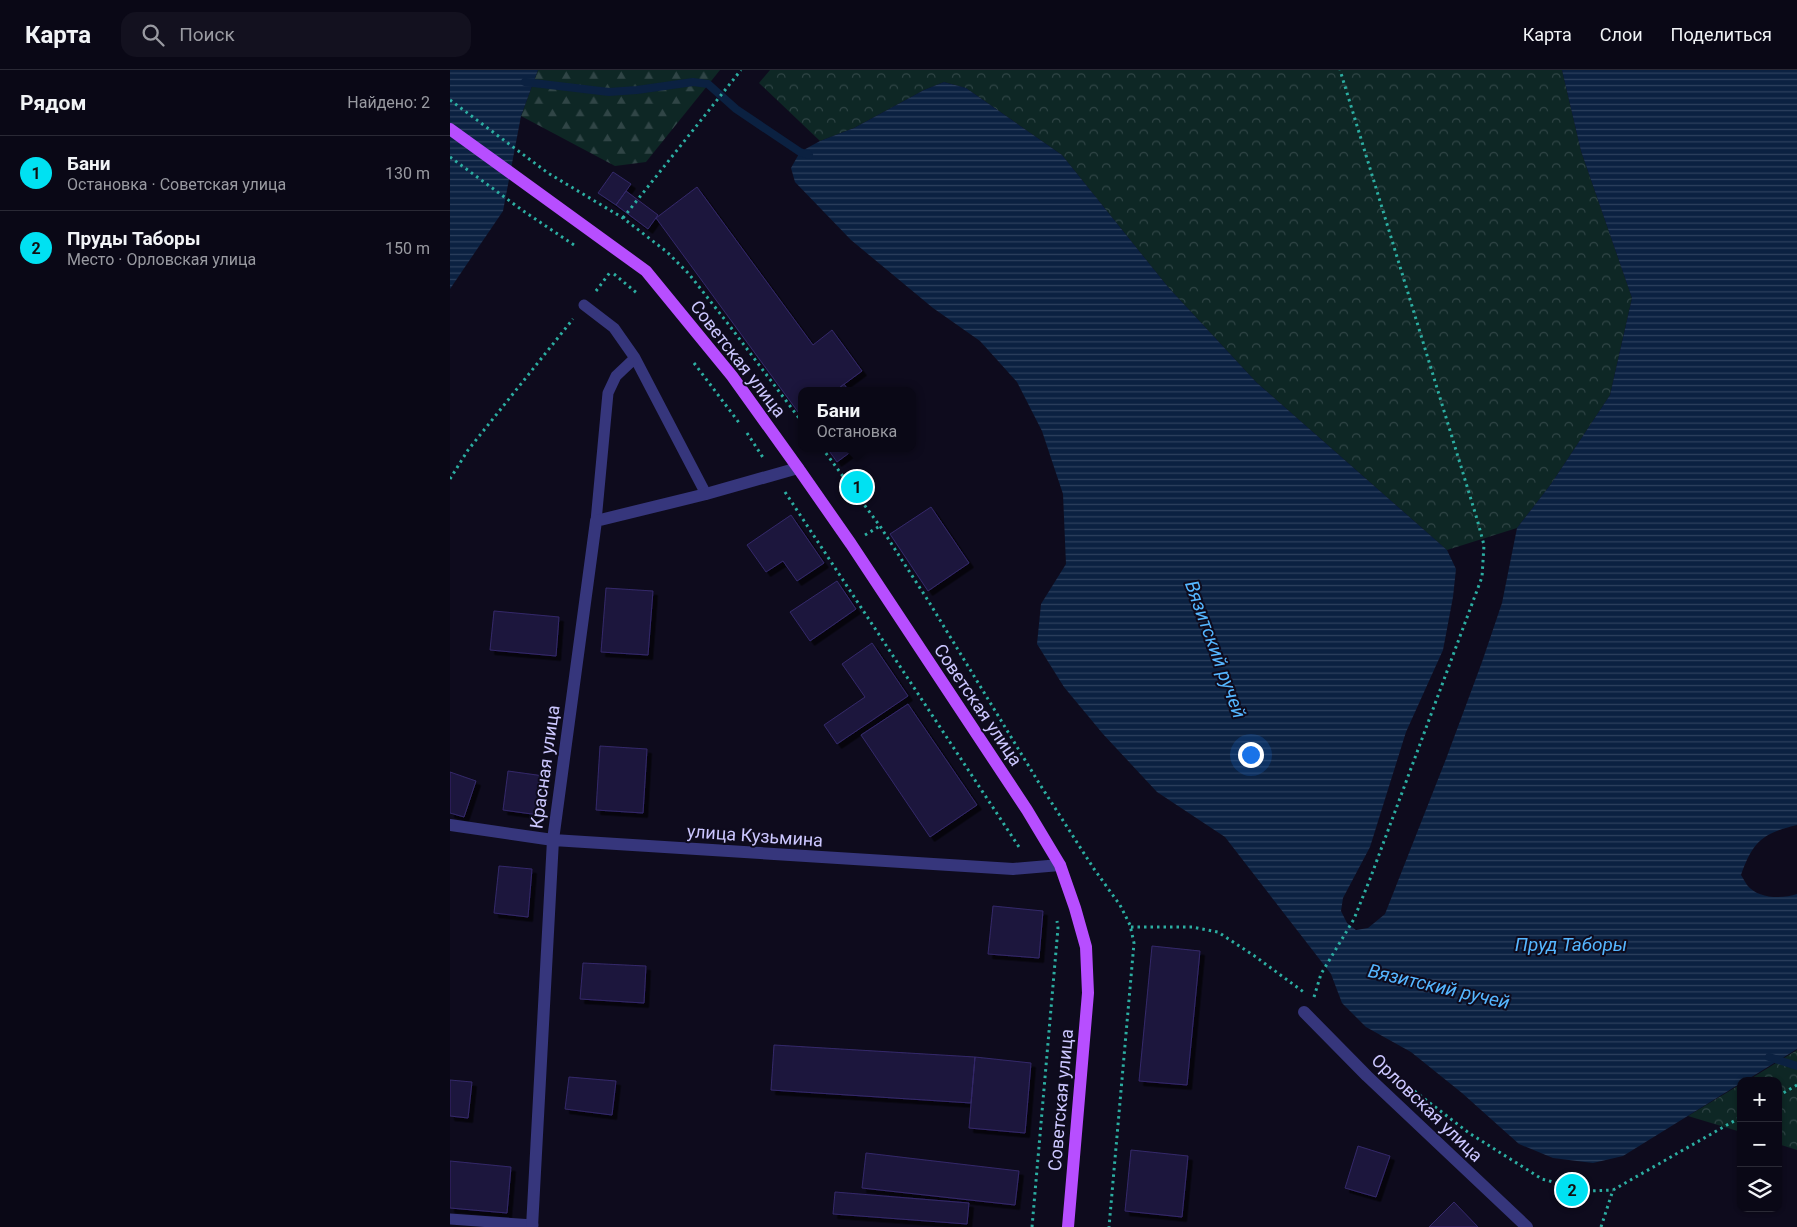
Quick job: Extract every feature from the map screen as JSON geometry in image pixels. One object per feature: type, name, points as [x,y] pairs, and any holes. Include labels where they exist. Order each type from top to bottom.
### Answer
[{"type":"main road","name":"Советская улица","points":[[450,129],[646,271],[732,376],[798,468],[1027,810],[1060,865],[1086,947],[1088,993],[1068,1227]]},
{"type":"street","points":[[596,521],[706,494],[798,468]]},
{"type":"street","name":"Красная улица","points":[[532,1226],[553,840],[596,521]]},
{"type":"street","name":"улица Кузьмина","points":[[450,825],[553,840],[1013,869],[1060,865]]},
{"type":"street","name":"Орловская улица","points":[[1304,1012],[1367,1076],[1527,1227]]},
{"type":"lane","points":[[584,305],[614,328],[635,358],[706,494]]},
{"type":"lane","points":[[596,521],[608,393],[616,376],[635,358]]},
{"type":"lane","points":[[450,1219],[532,1226]]},
{"type":"path","points":[[623,218],[741,70]]},
{"type":"path","points":[[1131,926],[1192,927],[1218,932],[1313,999],[1321,974],[1354,919],[1482,577],[1484,545],[1478,519],[1340,70]]},
{"type":"path","points":[[450,100],[548,174],[623,218],[667,252],[689,274],[730,325],[798,417]]},
{"type":"path","points":[[450,157],[522,210],[579,248]]},
{"type":"path","points":[[450,479],[468,450],[611,271],[632,288],[644,301]]},
{"type":"path","points":[[692,359],[745,430],[1032,868]]},
{"type":"path","points":[[1032,1227],[1058,928],[1057,918]]},
{"type":"path","points":[[1399,1078],[1469,1133],[1542,1179],[1586,1191],[1613,1190],[1737,1119]]},
{"type":"path","points":[[1782,1094],[1797,1085]]},
{"type":"path","points":[[1601,1227],[1613,1190]]},
{"type":"green space","points":[[538,70],[720,70],[646,162],[615,166],[521,116]]},
{"type":"green space","points":[[770,70],[1562,70],[1581,151],[1632,298],[1610,395],[1551,484],[1517,528],[1447,550],[1256,382],[1168,287],[1062,155],[966,88],[944,82],[924,90],[854,128],[820,141],[759,83]]},
{"type":"green space","points":[[1797,1050],[1797,1150],[1782,1145],[1782,1077],[1753,1077]]},
{"type":"green space","points":[[1737,1086],[1737,1131],[1688,1116]]},
{"type":"water","points":[[450,70],[538,70],[521,116],[503,211],[450,289]]},
{"type":"water","name":"Пруд Таборы","points":[[1562,70],[1797,70],[1797,825],[1776,831],[1761,840],[1750,854],[1741,875],[1747,885],[1757,893],[1770,897],[1784,897],[1797,894],[1797,1049],[1752,1077],[1737,1077],[1737,1085],[1623,1156],[1593,1163],[1553,1158],[1519,1144],[1462,1093],[1411,1052],[1366,1027],[1342,1003],[1331,974],[1225,837],[1157,792],[1103,734],[1064,687],[1037,644],[1041,604],[1066,564],[1063,494],[1042,431],[1017,382],[980,341],[933,308],[851,240],[795,182],[791,168],[800,152],[820,141],[854,128],[924,90],[944,82],[966,88],[1062,155],[1168,287],[1256,382],[1447,550],[1456,569],[1443,650],[1406,732],[1370,847],[1343,898],[1341,911],[1347,923],[1356,930],[1368,928],[1385,914],[1482,662],[1502,603],[1517,528],[1551,484],[1610,395],[1632,298],[1581,151]]},
{"type":"building","points":[[613,172],[631,184],[616,205],[598,193]]},
{"type":"building","points":[[697,187],[813,345],[832,330],[862,371],[840,387],[798,387],[798,412],[656,218]]},
{"type":"building","points":[[626,191],[658,215],[648,229],[616,205]]},
{"type":"building","points":[[830,452],[851,452],[837,462]]},
{"type":"building","points":[[931,507],[969,563],[928,591],[890,534]]},
{"type":"building","points":[[791,515],[824,563],[797,581],[783,561],[766,572],[747,545]]},
{"type":"building","points":[[837,581],[856,609],[810,641],[790,612]]},
{"type":"building","points":[[606,588],[653,591],[648,655],[601,652]]},
{"type":"building","points":[[494,611],[559,617],[556,656],[490,650]]},
{"type":"building","points":[[872,643],[908,696],[837,744],[824,725],[865,697],[842,664]]},
{"type":"building","points":[[908,704],[977,805],[930,837],[861,735]]},
{"type":"building","points":[[600,746],[647,749],[643,813],[596,810]]},
{"type":"building","points":[[508,771],[544,776],[539,815],[503,810]]},
{"type":"building","points":[[450,772],[476,781],[464,817],[450,813]]},
{"type":"building","points":[[499,866],[532,869],[528,917],[494,913]]},
{"type":"building","points":[[993,906],[1043,911],[1039,958],[988,954]]},
{"type":"building","points":[[1152,946],[1200,951],[1187,1085],[1139,1081]]},
{"type":"building","points":[[583,963],[646,966],[644,1003],[580,999]]},
{"type":"building","points":[[774,1045],[975,1057],[971,1103],[771,1090]]},
{"type":"building","points":[[975,1057],[1031,1063],[1025,1133],[969,1128]]},
{"type":"building","points":[[569,1077],[616,1081],[612,1115],[565,1109]]},
{"type":"building","points":[[450,1080],[472,1082],[468,1118],[450,1116]]},
{"type":"building","points":[[1358,1146],[1390,1156],[1376,1197],[1345,1188]]},
{"type":"building","points":[[1131,1150],[1188,1156],[1182,1217],[1125,1211]]},
{"type":"building","points":[[866,1153],[1019,1171],[1015,1205],[862,1188]]},
{"type":"building","points":[[450,1161],[511,1167],[507,1213],[450,1208]]},
{"type":"building","points":[[835,1192],[969,1203],[967,1224],[833,1214]]},
{"type":"building","points":[[1454,1202],[1478,1227],[1429,1227]]},
{"type":"waterway","points":[[525,82],[609,92],[693,82],[708,84],[736,109],[800,152],[809,155]]},
{"type":"waterway","name":"Вязитский ручей","points":[[1769,1057],[1797,1066]]},
{"type":"place","name":"Бани","points":[[857,487]]},
{"type":"place","name":"Пруды Таборы","points":[[1572,1190]]}]
